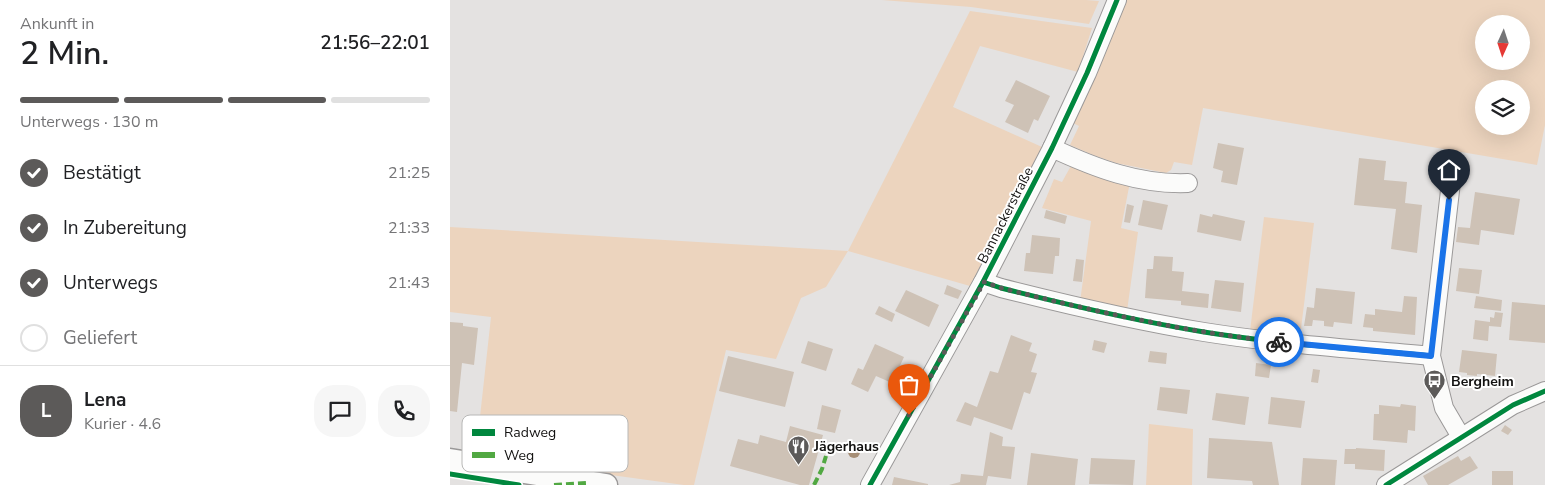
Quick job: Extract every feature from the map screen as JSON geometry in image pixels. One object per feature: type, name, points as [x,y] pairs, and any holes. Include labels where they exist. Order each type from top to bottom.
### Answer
[{"type":"street","name":"Bannackerstraße","points":[[870,485],[984,282],[1052,148],[1087,73],[1117,0]]},
{"type":"street","points":[[1052,148],[1089,165],[1123,176],[1166,184],[1188,183]]},
{"type":"street","points":[[1444,164],[1451,182],[1431,356],[1444,408],[1461,437]]},
{"type":"street","points":[[984,282],[1001,288],[1122,317],[1203,332],[1308,345],[1431,356]]},
{"type":"street","points":[[1386,485],[1513,405],[1545,391]]},
{"type":"street","points":[[525,472],[606,485]]},
{"type":"shaded area","points":[[882,0],[1099,1],[1089,24],[971,7]]},
{"type":"shaded area","points":[[1122,0],[1545,0],[1545,125],[1537,165],[1203,108],[1192,165],[1174,162],[1171,170],[1166,173],[1116,163],[1070,145],[1079,126],[1069,121]]},
{"type":"shaded area","points":[[970,11],[1092,28],[1078,72],[980,46],[953,107],[1042,147],[970,286],[848,251]]},
{"type":"shaded area","points":[[1072,164],[1130,182],[1121,228],[1138,232],[1127,311],[1080,302],[1091,221],[1042,208],[1054,179],[1062,182]]},
{"type":"shaded area","points":[[1264,217],[1314,223],[1300,337],[1250,331]]},
{"type":"shaded area","points":[[450,227],[848,251],[826,287],[801,298],[776,359],[726,350],[694,485],[684,485],[589,472],[628,472],[628,415],[480,415],[491,317],[450,312]]},
{"type":"shaded area","points":[[1149,424],[1193,429],[1192,485],[1146,485]]},
{"type":"building","points":[[1016,80],[1050,96],[1038,121],[1034,119],[1028,133],[1005,122],[1014,105],[1005,101]]},
{"type":"building","points":[[1218,143],[1244,148],[1237,185],[1221,182],[1223,171],[1213,168]]},
{"type":"building","points":[[1359,158],[1386,161],[1384,180],[1407,182],[1405,203],[1422,205],[1417,253],[1391,249],[1396,209],[1354,205]]},
{"type":"building","points":[[1475,192],[1520,199],[1514,235],[1481,230],[1479,245],[1456,242],[1458,227],[1470,228]]},
{"type":"building","points":[[1143,200],[1168,205],[1162,230],[1138,225]]},
{"type":"building","points":[[1127,204],[1134,206],[1130,223],[1124,222]]},
{"type":"building","points":[[1046,210],[1067,216],[1065,224],[1044,218]]},
{"type":"building","points":[[1200,214],[1212,217],[1213,214],[1245,221],[1241,241],[1197,232]]},
{"type":"building","points":[[1032,235],[1060,238],[1059,256],[1055,256],[1053,274],[1024,271],[1026,253],[1030,253]]},
{"type":"building","points":[[1154,256],[1173,257],[1172,271],[1184,272],[1182,291],[1209,294],[1208,308],[1181,305],[1181,301],[1145,298],[1147,269],[1153,269]]},
{"type":"building","points":[[1076,259],[1084,260],[1082,282],[1073,281]]},
{"type":"building","points":[[1459,268],[1482,270],[1479,294],[1456,291]]},
{"type":"building","points":[[1215,280],[1244,283],[1241,312],[1211,308]]},
{"type":"building","points":[[947,285],[962,291],[958,299],[944,294]]},
{"type":"building","points":[[1316,288],[1355,292],[1352,324],[1334,322],[1333,327],[1324,326],[1324,321],[1313,320],[1312,326],[1304,326],[1307,307],[1314,308]]},
{"type":"building","points":[[906,290],[939,305],[929,327],[895,311]]},
{"type":"building","points":[[1404,296],[1417,297],[1415,335],[1373,331],[1373,328],[1363,327],[1365,314],[1375,315],[1375,309],[1402,312]]},
{"type":"building","points":[[1476,296],[1502,300],[1501,311],[1474,308]]},
{"type":"building","points":[[1512,302],[1545,305],[1545,343],[1509,340]]},
{"type":"building","points":[[879,306],[895,314],[892,322],[875,314]]},
{"type":"building","points":[[1495,312],[1503,313],[1501,327],[1489,326],[1488,341],[1473,339],[1475,320],[1490,322],[1490,317],[1494,318]]},
{"type":"building","points":[[450,322],[463,323],[463,326],[478,328],[474,365],[462,363],[457,412],[450,411]]},
{"type":"building","points":[[1011,335],[1032,343],[1029,351],[1037,354],[1031,372],[1037,373],[1030,394],[1024,392],[1012,430],[974,417],[971,426],[956,421],[965,402],[977,407],[990,371],[998,373]]},
{"type":"building","points":[[1094,340],[1107,343],[1104,353],[1092,350]]},
{"type":"building","points":[[808,341],[833,349],[826,371],[801,363]]},
{"type":"building","points":[[875,344],[904,357],[892,383],[876,376],[868,392],[851,384],[858,368],[863,370]]},
{"type":"building","points":[[1462,350],[1497,354],[1495,376],[1467,375],[1467,373],[1459,372]]},
{"type":"building","points":[[1150,351],[1167,353],[1166,364],[1148,362]]},
{"type":"building","points":[[728,356],[794,372],[785,407],[719,391]]},
{"type":"building","points":[[1256,363],[1271,365],[1269,378],[1255,376]]},
{"type":"building","points":[[1313,369],[1320,370],[1318,383],[1311,382]]},
{"type":"building","points":[[1160,387],[1190,390],[1187,414],[1157,410]]},
{"type":"building","points":[[1216,393],[1249,397],[1245,425],[1212,420]]},
{"type":"building","points":[[1271,397],[1305,401],[1301,428],[1268,424]]},
{"type":"building","points":[[1401,404],[1416,406],[1415,431],[1408,430],[1407,443],[1373,440],[1374,414],[1379,414],[1379,405],[1400,407]]},
{"type":"building","points":[[822,405],[841,410],[835,433],[817,429]]},
{"type":"building","points":[[1505,425],[1512,430],[1508,435],[1501,431]]},
{"type":"building","points":[[790,426],[823,435],[809,485],[800,485],[730,466],[738,439],[758,444],[760,435],[786,442]]},
{"type":"building","points":[[990,432],[1003,437],[1002,446],[1015,447],[1011,479],[988,476],[986,485],[949,485],[960,482],[961,474],[983,476]]},
{"type":"building","points":[[1209,438],[1272,442],[1279,485],[1253,485],[1252,481],[1207,478]]},
{"type":"building","points":[[1345,449],[1385,450],[1384,471],[1355,469],[1355,464],[1344,464]]},
{"type":"building","points":[[1031,453],[1078,459],[1075,485],[1027,485]]},
{"type":"building","points":[[1458,456],[1461,461],[1470,456],[1478,468],[1448,485],[1428,485],[1423,476]]},
{"type":"building","points":[[1091,458],[1135,460],[1133,485],[1089,484]]},
{"type":"building","points":[[1303,458],[1337,460],[1335,485],[1301,485]]},
{"type":"building","points":[[1492,471],[1513,471],[1513,485],[1492,485]]},
{"type":"building","points":[[894,477],[928,484],[928,485],[892,485]]},
{"type":"marked path","points":[[814,485],[826,456]]},
{"type":"marked path","points":[[554,485],[588,483]]},
{"type":"cycle path","points":[[870,485],[983,282],[1052,148],[1087,73],[1117,0]]},
{"type":"cycle path","points":[[983,282],[1102,312],[1204,332],[1289,343],[1431,356]]},
{"type":"cycle path","points":[[1386,485],[1513,405],[1545,391]]},
{"type":"cycle path","points":[[450,474],[519,485]]},
{"type":"way so far","points":[[909,415],[984,282],[1001,288],[1122,317],[1203,332],[1279,342]]},
{"type":"place","name":"Bergheim","points":[[1435,400]]},
{"type":"place","name":"Jägerhaus","points":[[798,465]]},
{"type":"route","points":[[1279,342],[1431,356],[1449,200]]}]
